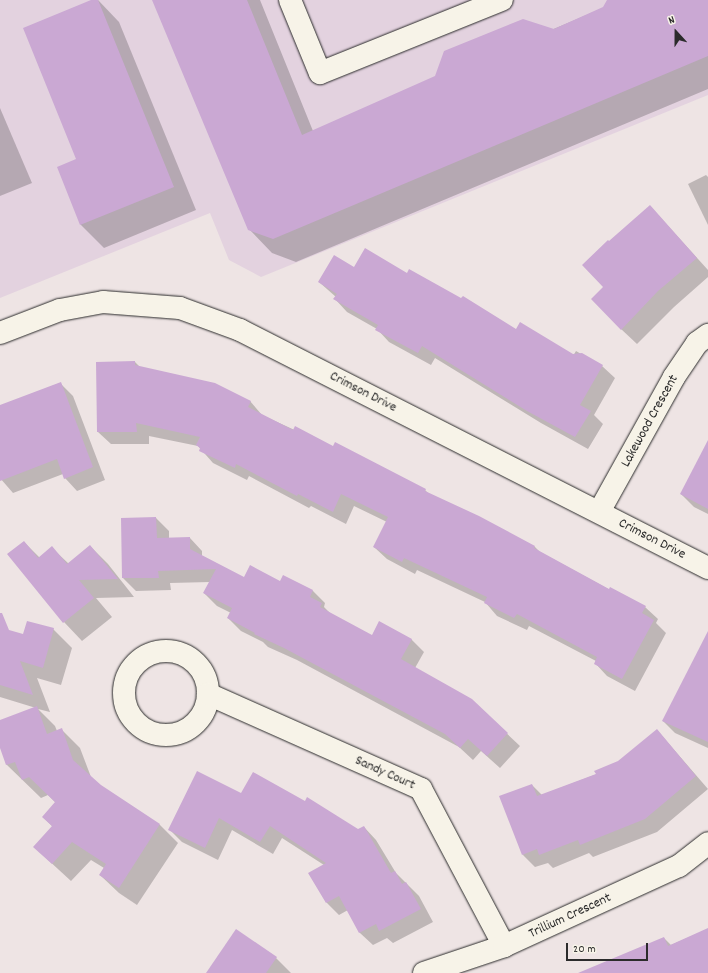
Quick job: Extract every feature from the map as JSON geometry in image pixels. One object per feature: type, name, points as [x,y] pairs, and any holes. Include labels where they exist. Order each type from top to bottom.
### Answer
[{"type":"street","points":[[290,0],[320,73],[502,0]]},
{"type":"street","name":"Crimson Drive","points":[[0,333],[60,310],[103,302],[180,308],[240,330],[708,568]]},
{"type":"street","name":"Lakewood Crescent","points":[[599,512],[674,377],[697,343],[708,335]]},
{"type":"street","name":"Sandy Court","points":[[208,694],[421,789],[504,946]]},
{"type":"street","name":"Trillium Crescent","points":[[424,973],[504,946],[679,866],[708,843]]},
{"type":"shaded area","points":[[0,0],[708,0],[708,95],[261,277],[229,260],[210,213],[0,298]]},
{"type":"building","points":[[91,0],[98,0],[174,187],[80,225],[57,167],[76,159],[23,28]]},
{"type":"building","points":[[152,0],[247,0],[302,135],[435,76],[444,51],[523,19],[554,29],[603,7],[607,0],[708,0],[708,56],[273,239],[248,230]]},
{"type":"building","points":[[650,205],[697,258],[658,291],[621,330],[591,299],[603,287],[582,265],[608,240],[609,241]]},
{"type":"building","points":[[365,248],[407,273],[409,269],[461,298],[463,296],[516,329],[520,322],[573,354],[582,353],[603,365],[580,405],[591,411],[575,437],[527,411],[422,346],[418,353],[375,330],[378,325],[333,299],[337,294],[318,282],[334,255],[354,267]]},
{"type":"building","points":[[135,361],[135,365],[215,383],[251,401],[248,407],[293,430],[295,426],[333,446],[335,442],[426,489],[425,491],[479,516],[535,546],[534,548],[609,589],[610,587],[646,606],[642,613],[654,620],[622,679],[594,664],[597,657],[517,614],[514,618],[484,603],[487,597],[404,558],[402,562],[373,547],[388,517],[341,494],[333,512],[298,494],[297,496],[236,464],[235,468],[199,451],[200,448],[196,445],[200,437],[136,423],[137,432],[97,432],[96,362]]},
{"type":"building","points":[[61,382],[93,467],[64,479],[57,459],[0,481],[0,405]]},
{"type":"building","points":[[708,440],[708,509],[680,494]]},
{"type":"building","points":[[156,517],[157,538],[190,537],[190,549],[244,577],[250,565],[280,581],[283,575],[313,590],[310,597],[322,603],[320,607],[372,635],[379,621],[412,639],[401,659],[472,699],[508,733],[487,756],[468,739],[460,748],[445,734],[284,648],[254,634],[255,633],[227,618],[232,608],[203,593],[216,569],[158,571],[159,578],[122,578],[121,518]]},
{"type":"building","points":[[24,541],[38,558],[52,546],[67,564],[90,545],[118,579],[79,580],[94,598],[63,623],[7,554]]},
{"type":"building","points":[[0,613],[2,613],[9,630],[23,634],[27,621],[54,628],[43,668],[20,661],[33,695],[0,685]]},
{"type":"building","points":[[708,631],[708,742],[662,721]]},
{"type":"building","points":[[37,706],[47,734],[62,728],[73,760],[101,785],[160,824],[119,888],[99,875],[106,864],[72,842],[52,864],[33,847],[52,826],[42,817],[55,802],[29,777],[22,780],[15,762],[6,765],[0,748],[0,720]]},
{"type":"building","points":[[657,729],[696,776],[645,819],[580,845],[578,840],[539,855],[537,849],[522,855],[499,796],[532,784],[537,796],[596,774],[594,771],[618,761]]},
{"type":"building","points":[[197,771],[241,793],[253,772],[305,801],[307,797],[358,829],[364,826],[391,873],[395,871],[402,884],[406,882],[421,909],[379,931],[376,924],[359,933],[339,896],[326,903],[308,873],[326,863],[270,826],[260,842],[219,818],[205,848],[168,830]]},
{"type":"building","points":[[708,928],[708,973],[578,973],[664,937],[668,946]]},
{"type":"building","points":[[236,929],[277,957],[266,973],[206,973]]}]
